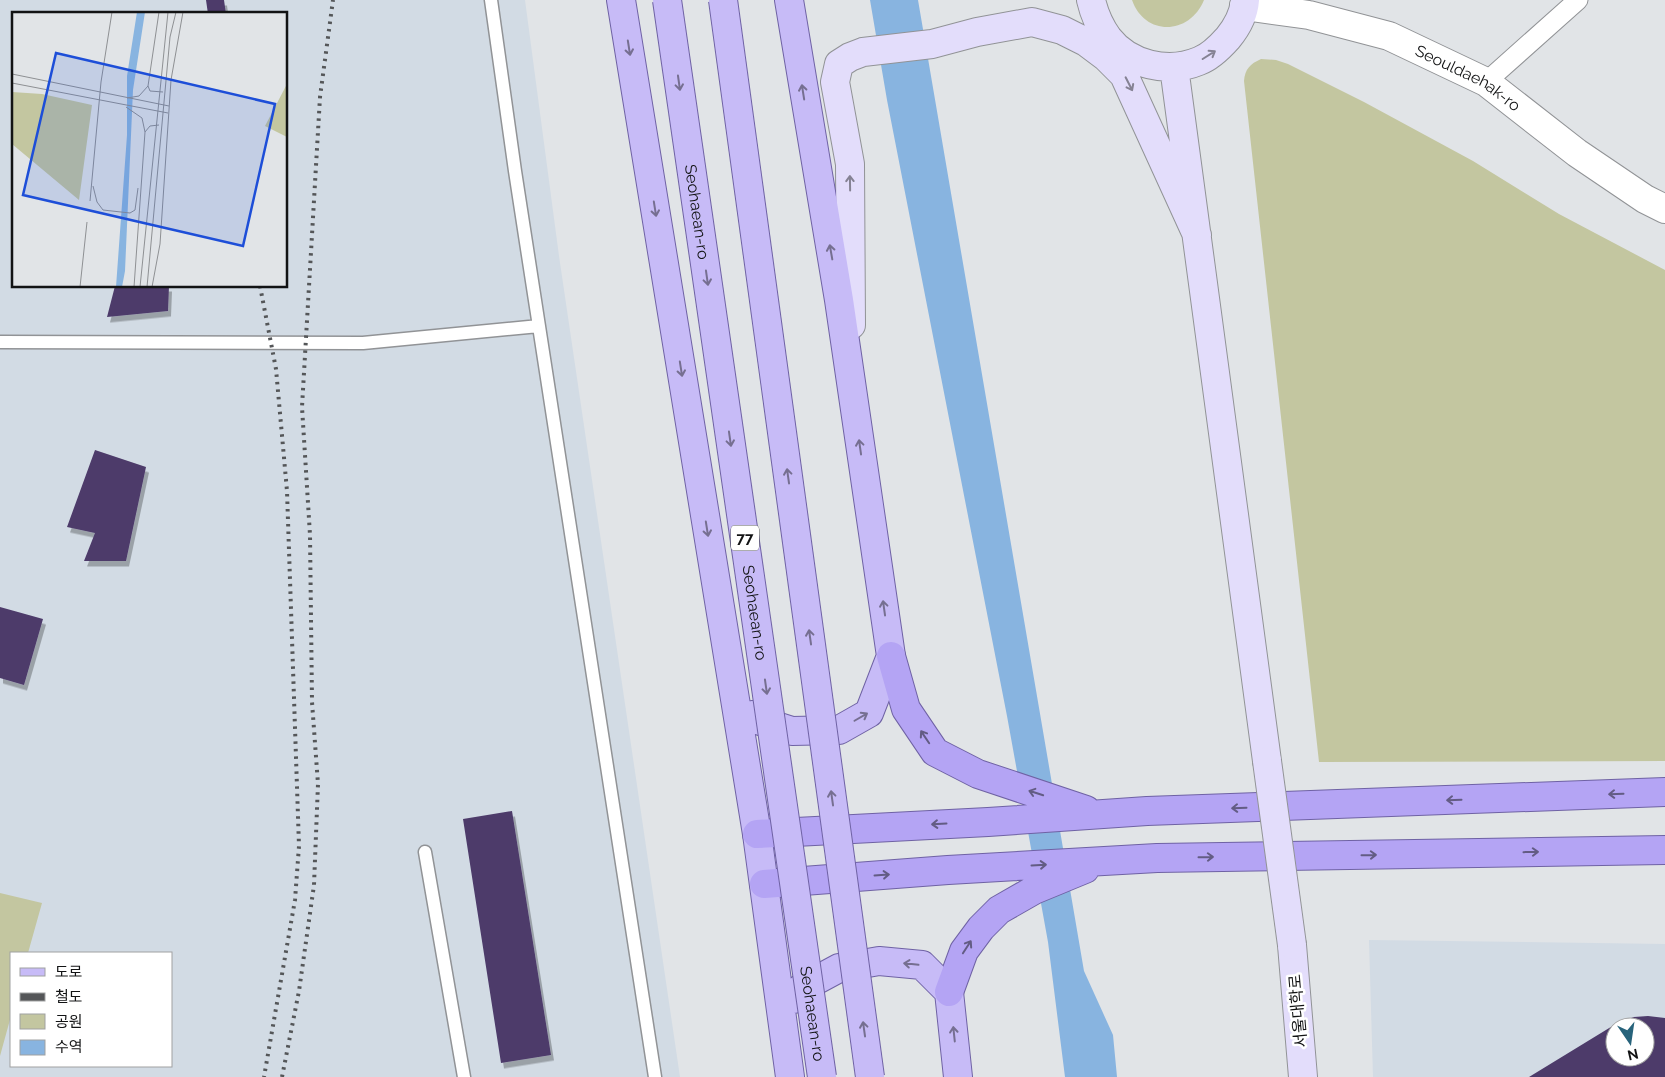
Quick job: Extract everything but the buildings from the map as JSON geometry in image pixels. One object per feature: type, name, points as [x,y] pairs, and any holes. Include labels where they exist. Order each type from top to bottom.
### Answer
[{"type":"highway","points":[[891,656],[906,709],[936,752],[978,774],[1099,814]]},
{"type":"highway","points":[[757,834],[988,822],[1147,811],[1665,792]]},
{"type":"highway","points":[[764,884],[990,867],[1157,858],[1665,850]]},
{"type":"highway","points":[[949,992],[964,951],[981,928],[999,910],[1034,890],[1102,861]]},
{"type":"main road","points":[[622,0],[757,834],[790,1077]]},
{"type":"main road","name":"Seohaean-ro","points":[[667,0],[822,1077]]},
{"type":"main road","points":[[723,0],[870,1077]]},
{"type":"main road","points":[[732,684],[754,719],[792,731],[839,730],[869,713],[891,656],[839,300],[789,0]]},
{"type":"main road","name":"Seouldaehak-ro","points":[[1091,0],[1096,18],[1108,39],[1127,55],[1150,65],[1174,67],[1199,61],[1220,48],[1236,29],[1245,3]]},
{"type":"main road","points":[[852,390],[850,164],[835,82],[839,64],[856,54],[932,44],[1033,14],[1063,10],[1080,19],[1108,39]]},
{"type":"main road","points":[[1033,14],[1086,42],[1106,57],[1124,75],[1197,235]]},
{"type":"main road","name":"서울대학로","points":[[1174,67],[1292,945],[1303,1077]]},
{"type":"main road","points":[[782,1019],[800,989],[840,968],[879,961],[922,965],[949,992],[958,1077]]},
{"type":"street","points":[[1486,82],[1578,0]]},
{"type":"street","name":"Seouldaehak-ro","points":[[1245,3],[1309,15],[1389,36],[1486,82],[1577,153],[1645,199],[1665,209]]},
{"type":"lane","points":[[491,0],[539,326],[655,1077]]},
{"type":"lane","points":[[0,342],[363,343],[539,326]]},
{"type":"lane","points":[[425,852],[464,1077]]},
{"type":"shaded area","points":[[0,0],[525,0],[559,256],[680,1077],[0,1077]]},
{"type":"shaded area","points":[[1369,940],[1665,944],[1665,1077],[1373,1077]]},
{"type":"green space","points":[[1132,0],[1204,0],[1197,12],[1189,20],[1168,27],[1147,21],[1138,12]]},
{"type":"green space","points":[[1261,59],[1276,60],[1288,64],[1364,102],[1473,161],[1559,214],[1665,270],[1665,761],[1319,762],[1244,81],[1249,67]]},
{"type":"green space","points":[[0,893],[42,903],[28,952],[10,952],[10,1020],[0,1056]]},
{"type":"water","points":[[870,0],[918,0],[1084,971],[1113,1035],[1117,1077],[1065,1077],[1048,942],[1007,716],[887,100]]},
{"type":"railway","points":[[282,1077],[299,991],[314,885],[318,784],[312,702],[310,535],[302,407],[320,97],[333,0]]},
{"type":"railway","points":[[260,288],[276,369],[287,491],[299,846],[295,900],[264,1077]]}]
